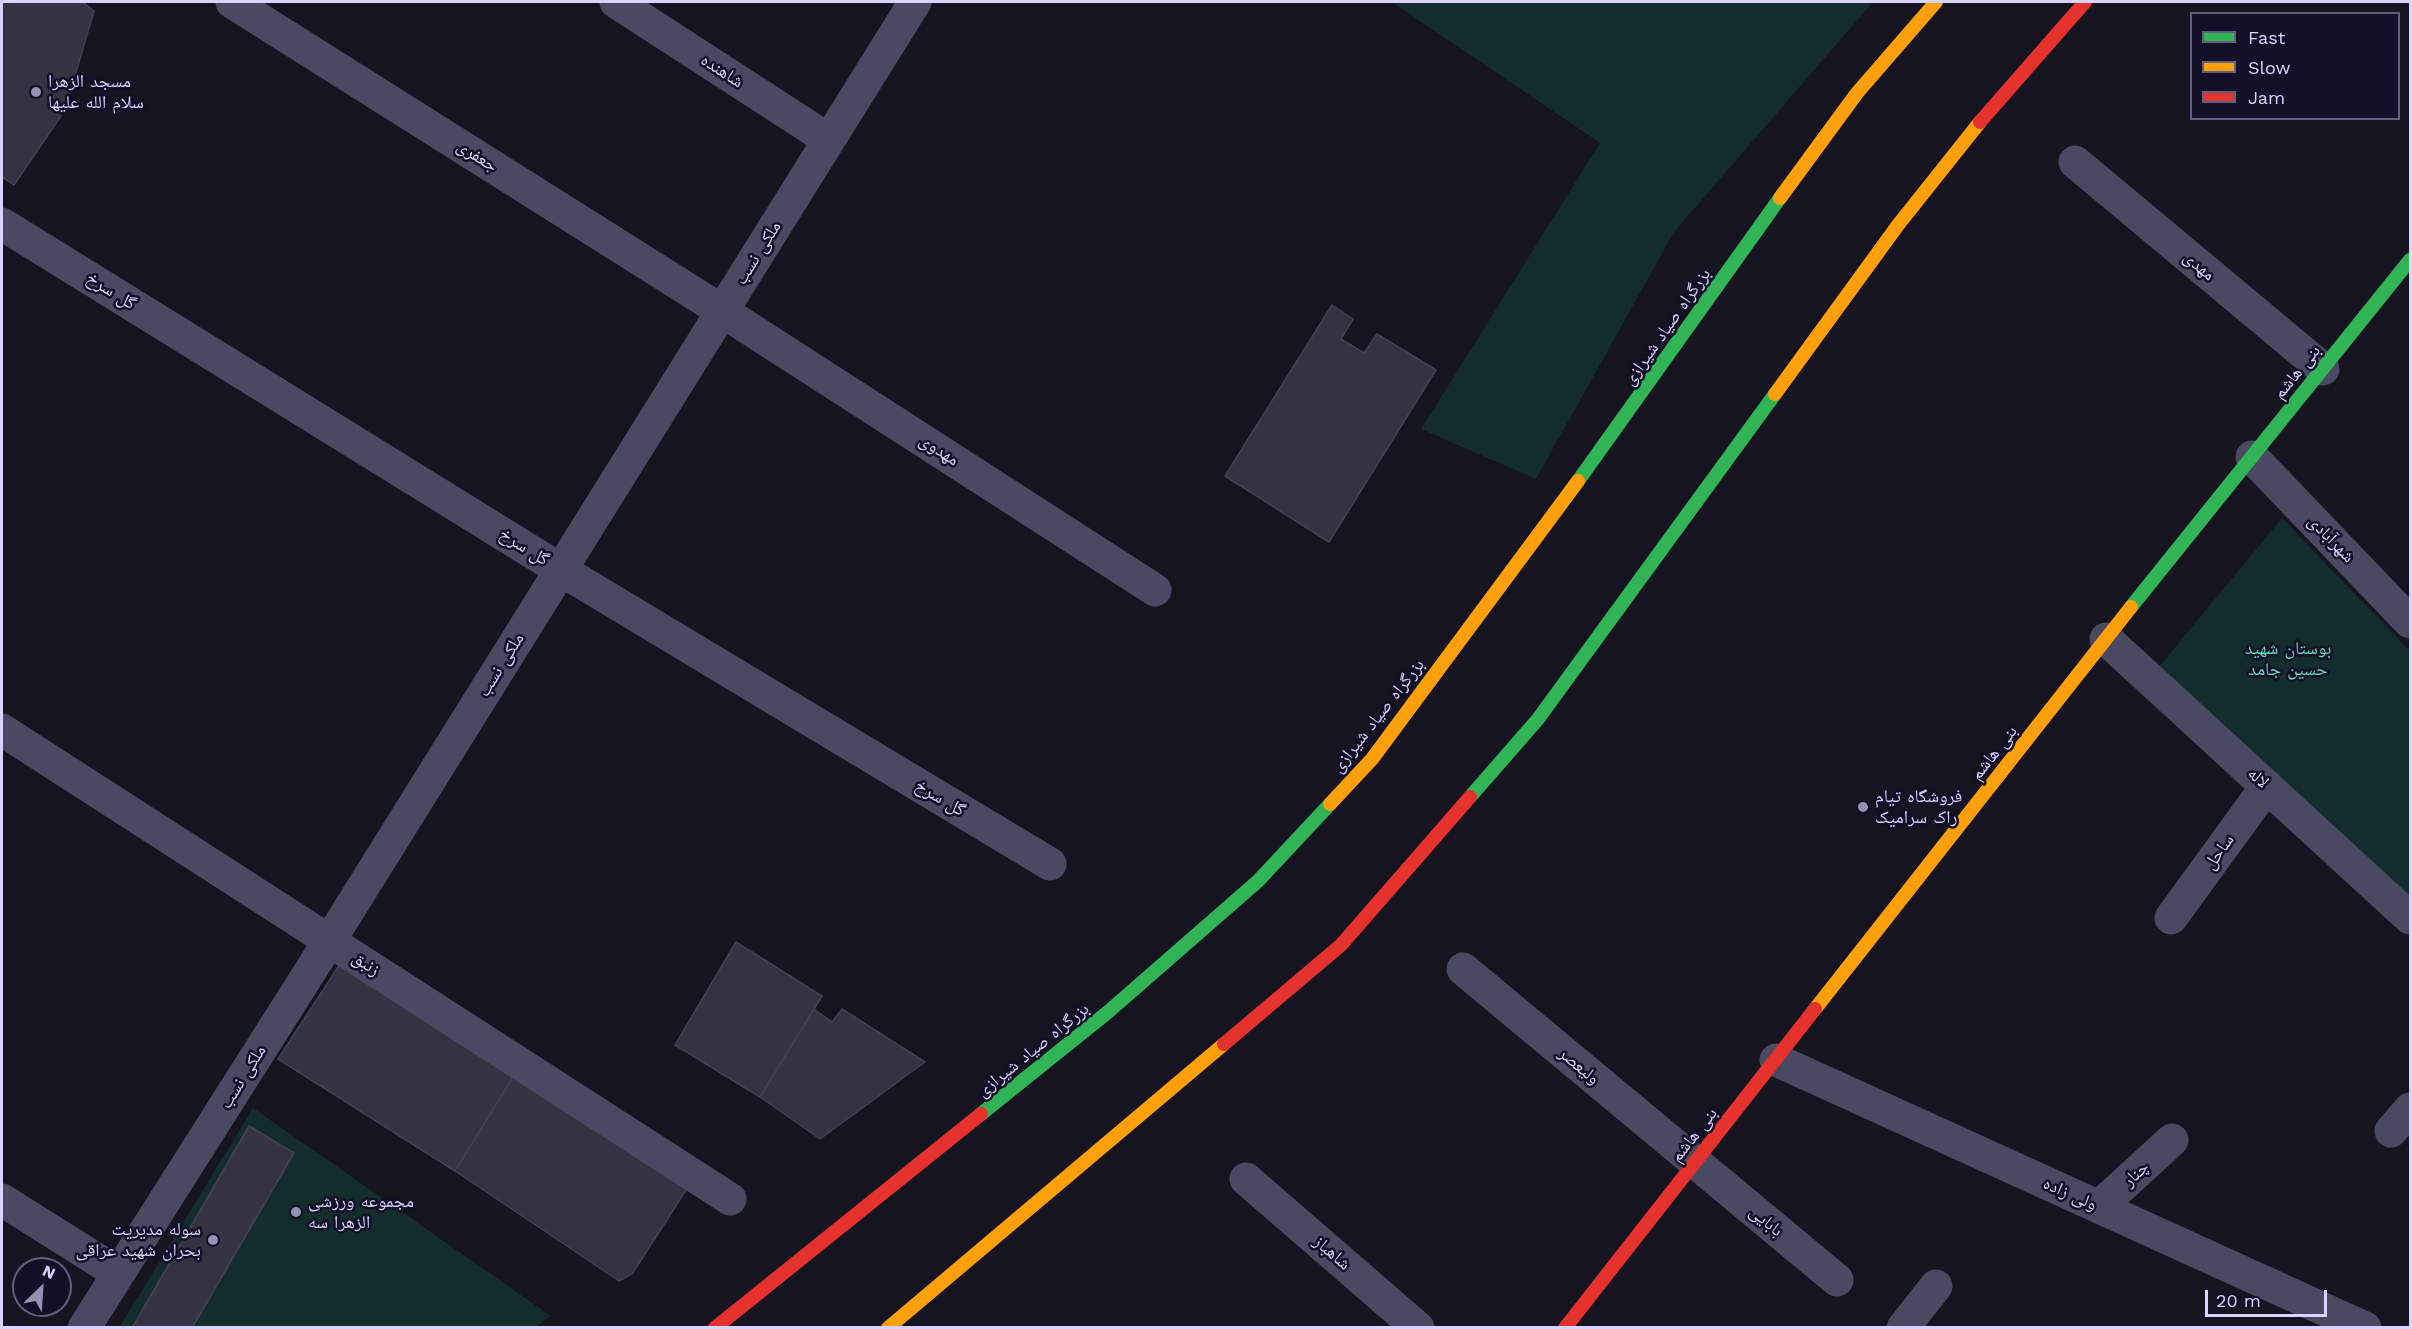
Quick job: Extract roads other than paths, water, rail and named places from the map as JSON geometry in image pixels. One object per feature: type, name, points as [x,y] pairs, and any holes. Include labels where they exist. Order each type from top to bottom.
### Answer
[{"type":"main road","name":"بزرگراه صیاد شیرازی","points":[[715,1328],[1005,1097],[1125,997],[1258,881],[1372,759],[1639,398],[1788,186],[1857,93],[1936,2]]},
{"type":"main road","points":[[888,1328],[1341,945],[1538,719],[1898,225],[1960,144],[2085,2]]},
{"type":"main road","name":"بنی هاشم","points":[[1576,1324],[1696,1162],[2106,639],[2410,260]]},
{"type":"street","name":"جعفری","points":[[232,2],[722,311]]},
{"type":"street","name":"شاهنده","points":[[616,2],[829,140]]},
{"type":"street","name":"ملکی نسب","points":[[84,1328],[330,940],[915,2]]},
{"type":"street","name":"مهدی","points":[[2075,162],[2323,369]]},
{"type":"street","name":"گل سرخ","points":[[2,224],[561,570],[1050,864]]},
{"type":"street","name":"مهدوی","points":[[722,311],[1155,590]]},
{"type":"street","name":"شهرآبادی","points":[[2252,457],[2410,622]]},
{"type":"street","name":"لاله","points":[[2106,639],[2410,918]]},
{"type":"street","name":"زنبق","points":[[2,730],[730,1199]]},
{"type":"street","name":"ساحل","points":[[2171,918],[2267,786]]},
{"type":"street","name":"ولیعصر","points":[[1463,969],[1696,1162]]},
{"type":"street","name":"ولی زاده","points":[[1776,1060],[2365,1328]]},
{"type":"street","name":"چنار","points":[[2099,1207],[2172,1140]]},
{"type":"street","name":"بابایی","points":[[1696,1162],[1837,1280]]},
{"type":"street","name":"شاهباز","points":[[1246,1179],[1418,1328]]},
{"type":"street","points":[[2,1200],[118,1273]]},
{"type":"street","points":[[1903,1328],[1936,1286]]},
{"type":"place","name":"مسجد الزهرا سلام الله علیها","points":[[36,92]]},
{"type":"place","name":"فروشگاه تیام راک سرامیک","points":[[1863,807]]},
{"type":"place","name":"مجموعه ورزشی الزهرا سه","points":[[296,1212]]},
{"type":"place","name":"سوله مدیریت بحران شهید عراقی","points":[[213,1240]]},
{"type":"park label","name":"بوستان شهید حسین جامد","points":[[2288,659]]}]
